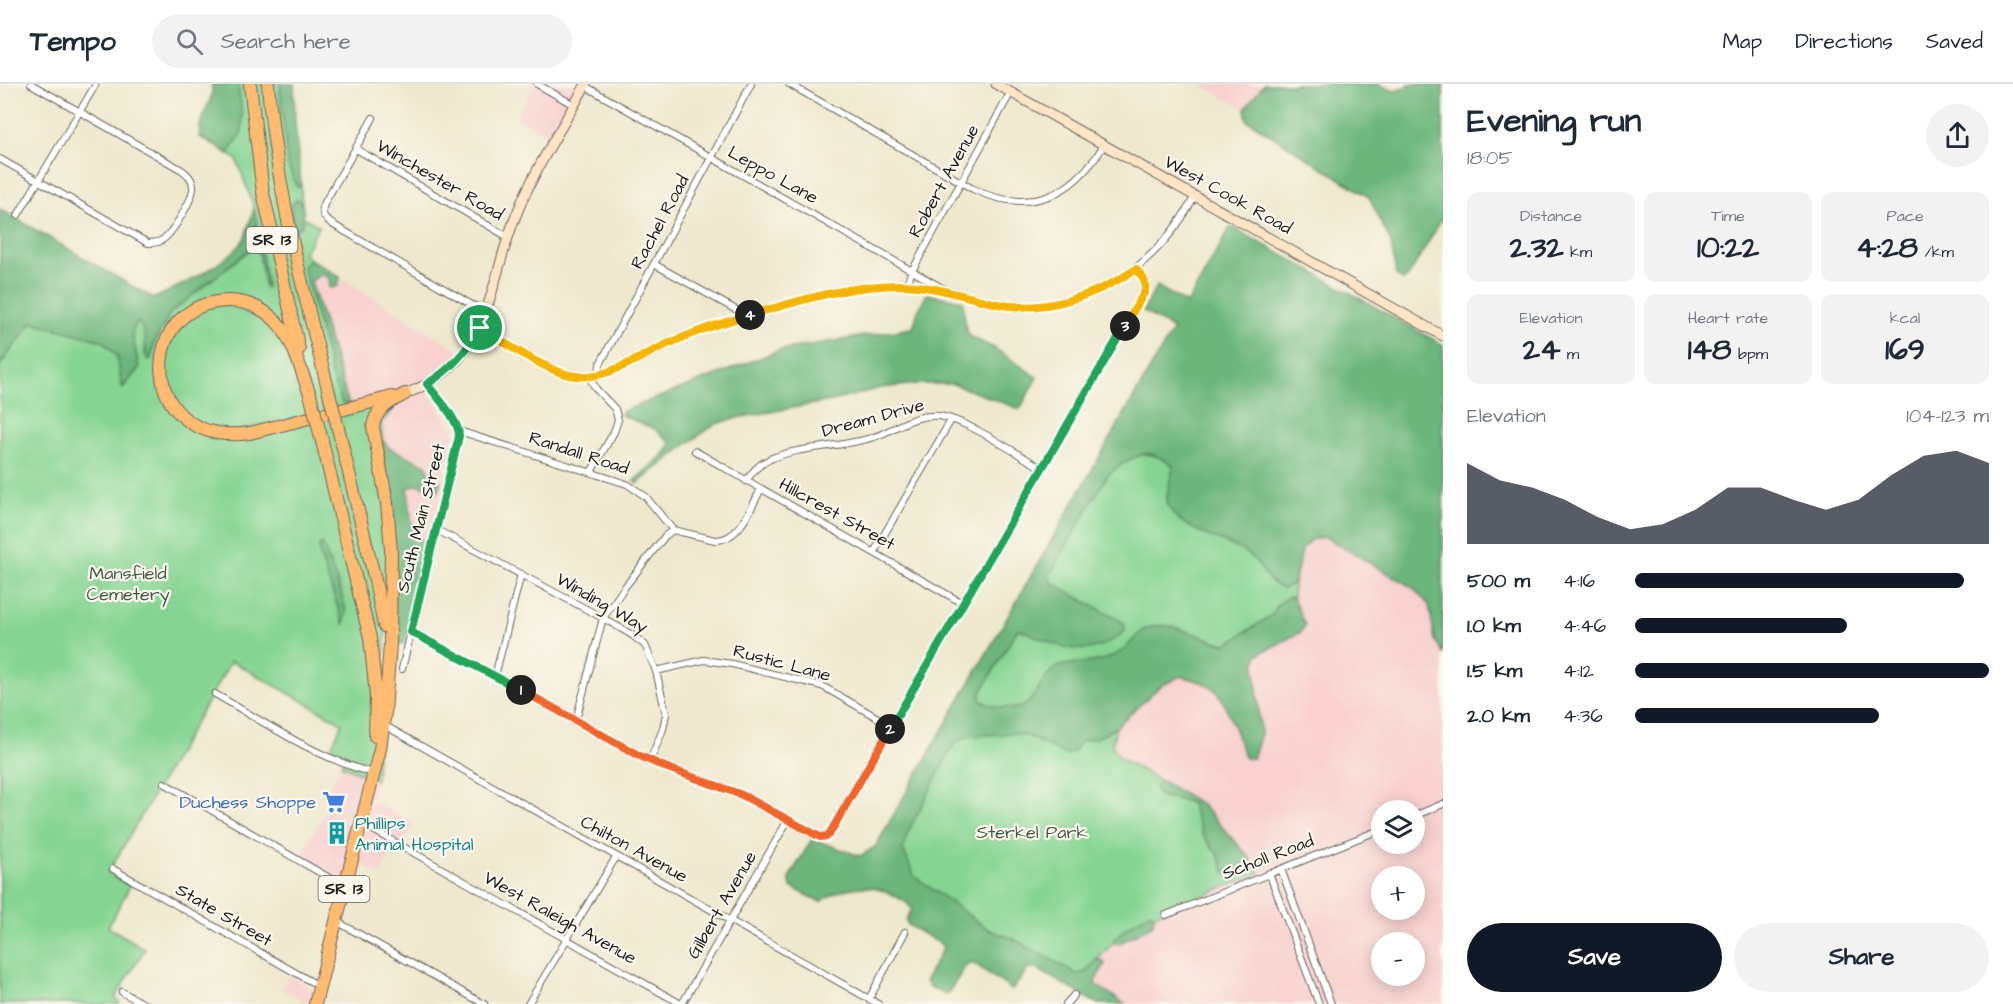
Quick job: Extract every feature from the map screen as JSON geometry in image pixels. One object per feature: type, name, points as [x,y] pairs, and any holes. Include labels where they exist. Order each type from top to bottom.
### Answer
[{"type":"highway","name":"SR 13","points":[[250,84],[263,193],[279,269],[360,594],[372,654],[380,723]]},
{"type":"highway","name":"SR 13","points":[[268,84],[276,159],[287,224],[377,587],[384,627],[387,669],[380,723],[380,749],[315,1004]]},
{"type":"highway","points":[[310,394],[284,332],[269,315],[247,303],[226,301],[198,308],[176,325],[163,350],[162,379],[170,402],[194,426],[214,433],[236,435],[250,433],[405,394]]},
{"type":"highway","points":[[387,669],[390,634],[390,531],[385,486],[373,428],[375,417],[380,410],[405,394]]},
{"type":"main road","name":"West Cook Road","points":[[996,84],[1443,336]]},
{"type":"main road","points":[[405,394],[441,375],[459,359],[480,328],[487,313],[508,237],[526,194],[585,85]]},
{"type":"street","points":[[0,159],[148,243],[162,241],[168,235],[192,197],[194,184],[182,170],[31,84]]},
{"type":"street","points":[[18,216],[96,84]]},
{"type":"street","points":[[537,84],[574,105]]},
{"type":"street","name":"Rachel Road","points":[[599,375],[600,364],[752,84]]},
{"type":"street","points":[[789,84],[961,182],[990,197],[1008,201],[1025,201],[1064,189],[1078,179],[1104,145]]},
{"type":"street","name":"Leppo Lane","points":[[585,85],[948,291]]},
{"type":"street","name":"Robert Avenue","points":[[906,285],[1011,92]]},
{"type":"street","points":[[373,118],[322,209],[324,217],[332,224],[487,313]]},
{"type":"street","name":"Winchester Road","points":[[356,149],[508,237]]},
{"type":"street","points":[[480,328],[557,371],[589,376],[610,372],[687,336],[747,316],[846,289],[906,285],[948,291],[1000,305],[1034,306],[1085,295],[1107,286],[1136,269],[1171,233],[1195,196]]},
{"type":"street","points":[[654,264],[747,316]]},
{"type":"street","points":[[411,632],[650,761],[723,787],[761,804],[817,837],[827,836],[1145,291],[1146,281],[1136,269]]},
{"type":"street","points":[[589,376],[596,389],[615,409],[618,420],[614,432],[591,472]]},
{"type":"street","name":"South Main Street","points":[[402,669],[459,430],[455,421],[427,384]]},
{"type":"street","name":"Dream Drive","points":[[746,481],[757,466],[777,456],[863,440],[923,416],[951,420],[970,428],[1042,468]]},
{"type":"street","points":[[874,552],[951,420]]},
{"type":"street","name":"Randall Road","points":[[459,430],[627,484],[640,492],[673,530]]},
{"type":"street","name":"Hillcrest Street","points":[[695,451],[964,604]]},
{"type":"street","points":[[576,720],[603,618],[665,536],[673,530],[708,539],[726,538],[735,533],[761,489]]},
{"type":"street","name":"Winding Way","points":[[436,530],[603,618],[645,645],[656,671],[664,704],[665,721],[650,761]]},
{"type":"street","points":[[495,676],[521,574]]},
{"type":"street","name":"Rustic Lane","points":[[656,671],[704,660],[742,666],[822,686],[892,726]]},
{"type":"street","points":[[215,694],[323,755],[373,773]]},
{"type":"street","name":"Chilton Avenue","points":[[380,723],[878,1004]]},
{"type":"street","points":[[164,783],[345,887]]},
{"type":"street","points":[[1425,811],[1443,804]]},
{"type":"street","name":"Gilbert Avenue","points":[[682,1004],[788,820]]},
{"type":"street","name":"West Raleigh Avenue","points":[[361,824],[682,1004]]},
{"type":"street","name":"Scholl Road","points":[[1166,915],[1371,833]]},
{"type":"street","points":[[528,1004],[616,856]]},
{"type":"street","name":"State Street","points":[[113,869],[320,987]]},
{"type":"street","points":[[1281,869],[1331,1004]]},
{"type":"street","points":[[1269,873],[1319,1004]]},
{"type":"street","points":[[336,921],[484,1004]]},
{"type":"street","points":[[869,999],[906,932]]},
{"type":"street","points":[[122,992],[144,1004]]},
{"type":"street","points":[[1066,1004],[1074,995]]},
{"type":"shaded area","points":[[529,84],[588,84],[557,140],[516,117],[533,87]]},
{"type":"shaded area","points":[[1200,84],[1264,84],[1245,109]]},
{"type":"shaded area","points":[[323,274],[329,279],[330,287],[338,285],[340,277],[461,352],[422,383],[454,430],[455,437],[444,484],[431,476],[426,465],[389,448],[383,440],[381,430],[381,424],[386,417],[349,405],[310,281]]},
{"type":"shaded area","points":[[416,484],[436,492],[442,491],[430,544],[413,535],[411,531],[408,489]]},
{"type":"shaded area","points":[[1325,537],[1412,587],[1429,605],[1435,640],[1443,653],[1443,1004],[1125,1004],[1095,984],[1095,977],[1105,965],[1102,960],[1098,959],[1114,939],[1115,943],[1119,944],[1153,924],[1154,915],[1181,904],[1162,781],[1120,758],[1112,745],[1116,727],[1159,687],[1180,676],[1199,681],[1217,692],[1230,718],[1255,669],[1257,655],[1301,632],[1305,625],[1293,598],[1302,550],[1310,540]]},
{"type":"shaded area","points":[[341,765],[376,780],[370,799],[414,825],[402,846],[397,843],[380,873],[353,863],[347,883],[300,857],[326,810],[326,794]]},
{"type":"shaded area","points":[[289,976],[316,991],[312,1004],[282,989]]},
{"type":"green space","points":[[212,84],[238,84],[242,129],[229,154],[200,137],[201,122],[211,98]]},
{"type":"green space","name":"Mansfield Cemetery","points":[[238,84],[282,84],[280,89],[288,165],[296,185],[298,187],[301,185],[302,204],[299,200],[303,223],[303,217],[319,226],[304,254],[310,259],[303,266],[333,380],[342,403],[392,406],[392,411],[381,424],[385,443],[381,443],[394,515],[376,780],[341,765],[347,754],[331,748],[342,723],[231,661],[108,873],[130,886],[108,927],[145,949],[115,998],[120,1002],[119,1004],[0,1004],[0,365],[32,322],[103,341],[117,356],[123,388],[139,368],[132,333],[136,323],[139,323],[145,331],[145,354],[151,358],[154,343],[170,313],[253,247],[259,252],[265,287],[267,287],[254,208],[237,160],[229,154],[242,129]]},
{"type":"green space","points":[[282,84],[294,84],[301,185],[298,187],[288,165],[280,89]]},
{"type":"green space","points":[[1264,84],[1377,84],[1395,91],[1407,87],[1408,84],[1443,84],[1443,217],[1408,277],[1403,280],[1396,275],[1391,243],[1369,197],[1247,120],[1245,109]]},
{"type":"green space","points":[[295,200],[301,203],[304,214],[302,225],[296,229],[293,226],[291,207]]},
{"type":"green space","points":[[254,208],[267,286],[265,288],[259,253],[253,247],[170,313],[154,343],[149,360],[146,354],[144,333],[139,323],[136,323],[132,333],[139,368],[122,388],[117,356],[103,341],[32,322],[0,365],[0,209],[155,298],[204,273],[237,248],[244,239]]},
{"type":"green space","points":[[1230,228],[1234,228],[1443,345],[1443,653],[1435,640],[1429,605],[1412,587],[1325,537],[1310,540],[1302,550],[1294,583],[1283,589],[1268,578],[1248,554],[1200,532],[1177,518],[1170,509],[1167,498],[1173,466],[1157,456],[1146,454],[1120,466],[1107,476],[1049,576],[1052,583],[1124,623],[1125,631],[1098,647],[1073,649],[1020,629],[1017,630],[981,692],[981,700],[1003,708],[1017,708],[1025,705],[1050,672],[1057,667],[1110,657],[1123,650],[1139,634],[1151,627],[1170,626],[1227,644],[1272,615],[1278,604],[1288,597],[1293,598],[1305,625],[1301,632],[1257,655],[1255,669],[1261,734],[1253,758],[1245,758],[1230,715],[1218,693],[1205,684],[1180,676],[1159,687],[1116,727],[1099,737],[1082,741],[1073,752],[1066,755],[1028,736],[1011,733],[965,737],[954,744],[907,834],[903,849],[914,876],[991,931],[1012,938],[1077,974],[1086,972],[1096,959],[1105,963],[1095,984],[1125,1004],[1098,1004],[1037,969],[1028,969],[1012,990],[972,962],[967,964],[948,993],[943,994],[928,986],[925,981],[943,948],[941,944],[908,925],[906,920],[912,909],[906,902],[884,891],[865,887],[838,892],[821,902],[791,887],[789,878],[812,839],[860,856],[875,847],[1173,329],[1143,311],[1157,286],[1187,304]]},
{"type":"green space","points":[[310,259],[340,277],[338,286],[332,288],[329,279],[323,274],[311,281],[349,405],[342,403],[333,380],[303,266]]},
{"type":"green space","points":[[927,294],[963,301],[966,330],[971,337],[994,348],[1037,377],[1020,409],[953,384],[917,384],[880,388],[836,400],[736,418],[716,424],[637,484],[634,481],[667,451],[670,442],[653,428],[621,415],[623,411],[780,350],[913,328],[918,311]]},
{"type":"green space","name":"Sterkel Park","points":[[1135,415],[1294,583],[1293,598],[1251,648],[1180,676],[1159,687],[1116,727],[1112,745],[1120,758],[1201,804],[1251,859],[1251,863],[1260,873],[1154,915],[1151,913],[1127,927],[1072,988],[873,877]]},
{"type":"green space","points":[[381,443],[426,465],[431,476],[441,483],[439,491],[436,492],[418,485],[408,489],[413,535],[430,544],[407,636],[404,643],[393,645]]},
{"type":"green space","points":[[322,543],[341,592],[346,611],[344,625],[320,556],[319,545]]},
{"type":"green space","points":[[1162,781],[1201,804],[1251,859],[1251,863],[1231,872],[1225,872],[1217,853],[1203,836],[1191,804],[1160,796],[1155,789],[1157,783]]},
{"type":"green space","points":[[1148,913],[1154,915],[1153,924],[1119,944],[1115,943],[1114,939],[1127,927]]},
{"type":"place","name":"Duchess Shoppe","points":[[334,802]]},
{"type":"place","name":"Phillips Animal Hospital","points":[[337,833]]},
{"type":"route","points":[[1136,269],[1146,281],[1145,291],[964,604],[830,833],[824,837],[813,835],[742,795],[640,756],[411,632],[459,436],[455,421],[427,384],[459,359],[480,328],[557,371],[568,375],[589,376],[610,372],[687,336],[747,316],[846,289],[906,285],[948,291],[1000,305],[1034,306],[1074,299],[1107,286],[1136,269]]}]
